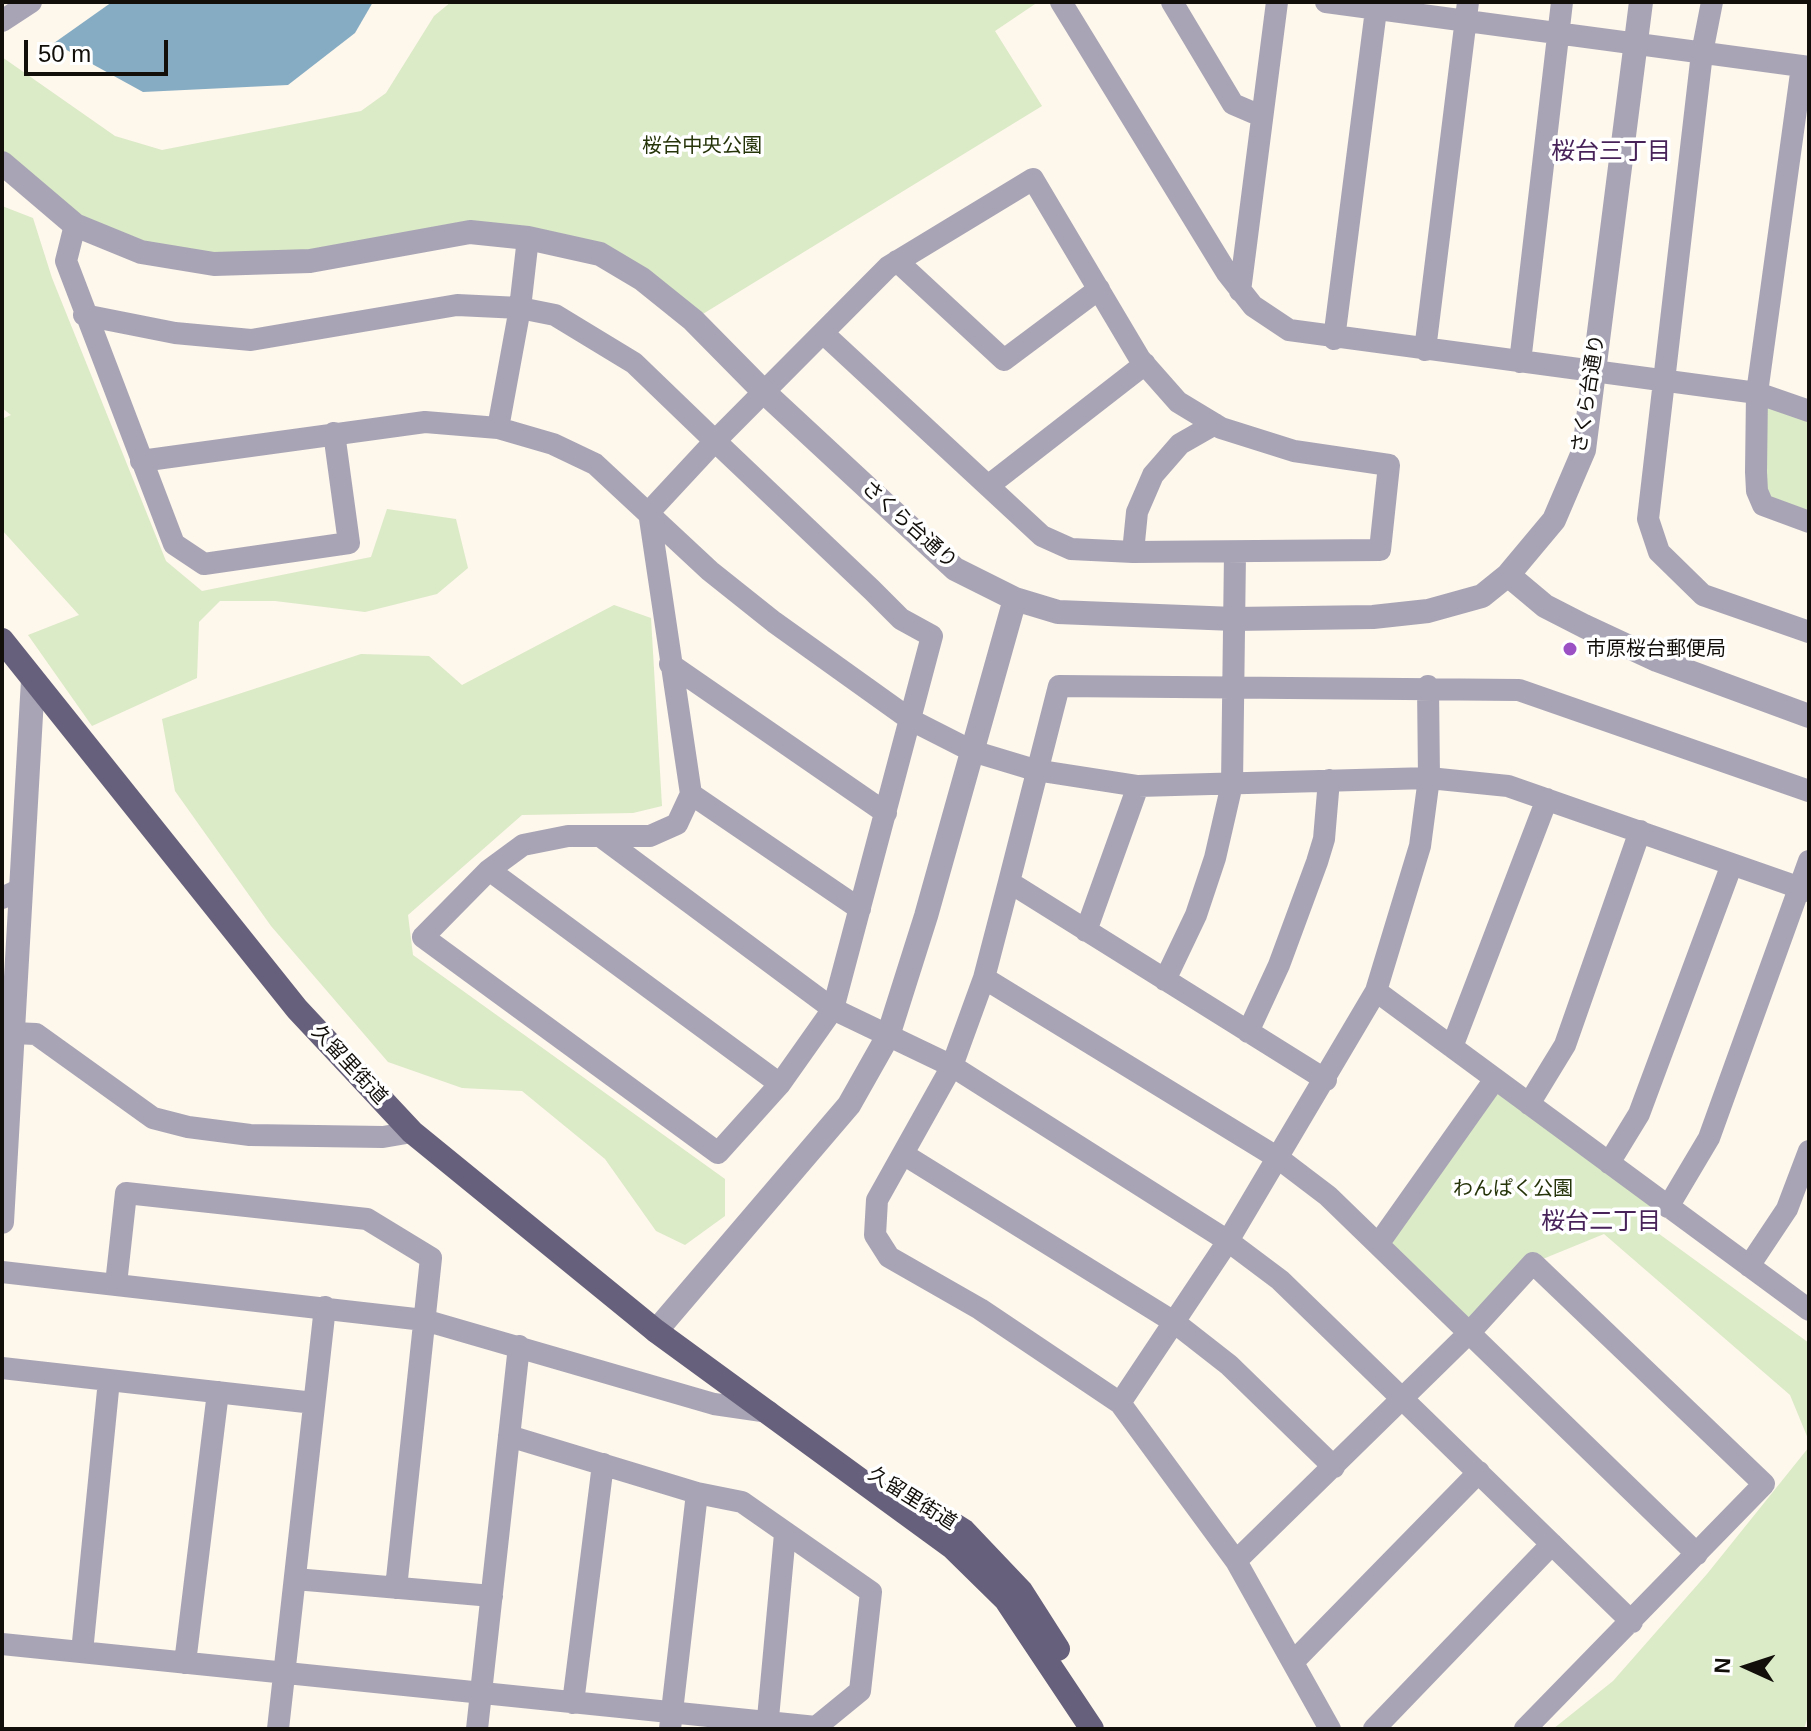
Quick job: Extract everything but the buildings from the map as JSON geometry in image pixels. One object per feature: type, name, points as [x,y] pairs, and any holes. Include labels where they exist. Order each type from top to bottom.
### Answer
[{"type":"main road","name":"久留里街道","points":[[2,640],[297,1009],[412,1132],[656,1331],[952,1547],[1006,1600],[1092,1729]]},
{"type":"main road","name":"久留里街道","points":[[772,1413],[964,1531],[1021,1591],[1112,1729]]},
{"type":"street","points":[[2,21],[31,2]]},
{"type":"street","points":[[1061,2],[1240,291],[1253,306],[1289,330],[1334,339],[1757,393],[1809,411]]},
{"type":"street","points":[[1172,2],[1233,104],[1261,116]]},
{"type":"street","points":[[1240,291],[1277,2]]},
{"type":"street","points":[[1326,2],[1467,11],[1557,33],[1805,66],[1757,393],[1757,491],[1763,505],[1809,522]]},
{"type":"street","points":[[1520,362],[1562,2]]},
{"type":"street","name":"さくら台通り","points":[[2,163],[75,225],[141,252],[214,264],[310,261],[470,232],[528,238],[600,254],[642,279],[693,320],[764,392],[955,569],[1015,599],[1058,612],[1234,619],[1373,617],[1428,611],[1482,596],[1508,575],[1554,520],[1584,450],[1641,2]]},
{"type":"street","points":[[1712,2],[1702,53],[1648,519],[1659,552],[1703,595],[1809,632]]},
{"type":"street","points":[[1334,339],[1377,5]]},
{"type":"street","points":[[1425,350],[1467,11]]},
{"type":"street","points":[[649,512],[715,441],[823,333],[897,261],[1033,179],[1145,364],[1178,402],[1215,424],[1294,451],[1389,465],[1380,550],[1235,553],[1071,549],[1042,536],[823,333]]},
{"type":"street","points":[[75,225],[66,261],[84,315],[174,544],[204,564],[349,543],[334,433]]},
{"type":"street","points":[[498,428],[520,308],[528,238]]},
{"type":"street","points":[[897,261],[1004,360],[1099,289]]},
{"type":"street","points":[[84,315],[175,333],[251,340],[457,305],[520,308],[555,315],[634,363],[901,619],[932,636],[833,1009],[780,1084],[718,1153],[423,937],[489,870],[523,845],[568,836],[650,836],[677,824],[691,794],[649,512]]},
{"type":"street","points":[[988,486],[1145,364]]},
{"type":"street","points":[[141,461],[425,422],[498,428],[553,444],[595,464],[710,571],[774,622],[911,720],[972,751],[1035,770],[1138,786],[1429,778],[1508,786],[1804,890]]},
{"type":"street","points":[[1133,552],[1137,512],[1153,475],[1180,444],[1215,424]]},
{"type":"street","points":[[1165,980],[1201,901],[1215,858],[1232,784],[1236,688],[1235,553]]},
{"type":"street","points":[[1508,575],[1545,606],[1584,626],[1657,660],[1809,716]]},
{"type":"street","points":[[656,1331],[849,1105],[888,1036],[926,916],[1015,599]]},
{"type":"street","points":[[670,664],[886,813]]},
{"type":"street","points":[[2,1222],[13,1033],[12,894],[33,680]]},
{"type":"street","points":[[1330,1729],[1236,1561],[1120,1403],[980,1309],[889,1257],[875,1235],[877,1200],[952,1066],[984,978],[1059,686],[1428,686],[1519,690],[1809,791]]},
{"type":"street","points":[[1120,1403],[1228,1241],[1376,991],[1420,846],[1429,778],[1428,686]]},
{"type":"street","points":[[1248,1032],[1279,965],[1317,862],[1324,839],[1329,780]]},
{"type":"street","points":[[1086,931],[1138,786]]},
{"type":"street","points":[[691,794],[860,909]]},
{"type":"street","points":[[1452,1047],[1547,799]]},
{"type":"street","points":[[1529,1104],[1565,1045],[1640,831]]},
{"type":"street","points":[[600,836],[833,1009],[952,1066],[1228,1241],[1280,1280],[1632,1622]]},
{"type":"street","points":[[1668,1207],[1709,1138],[1804,890],[1809,861]]},
{"type":"street","points":[[1609,1163],[1639,1114],[1732,864]]},
{"type":"street","points":[[489,870],[780,1084]]},
{"type":"street","points":[[1009,882],[1326,1080]]},
{"type":"street","points":[[984,978],[1278,1158],[1328,1196],[1697,1554]]},
{"type":"street","points":[[1376,991],[1809,1310]]},
{"type":"street","points":[[13,1033],[36,1034],[153,1118],[188,1127],[264,1135],[383,1137],[412,1132]]},
{"type":"street","points":[[1379,1243],[1495,1079]]},
{"type":"street","points":[[1749,1266],[1787,1209],[1809,1151]]},
{"type":"street","points":[[903,1154],[1174,1322],[1229,1365],[1334,1467]]},
{"type":"street","points":[[116,1284],[126,1193],[367,1219],[431,1258],[396,1588]]},
{"type":"street","points":[[1236,1561],[1470,1332],[1533,1263],[1764,1484],[1525,1729]]},
{"type":"street","points":[[2,1272],[424,1320],[714,1404],[772,1413]]},
{"type":"street","points":[[278,1729],[325,1307]]},
{"type":"street","points":[[477,1729],[519,1346]]},
{"type":"street","points":[[2,1368],[314,1403]]},
{"type":"street","points":[[82,1652],[109,1380]]},
{"type":"street","points":[[185,1663],[218,1392]]},
{"type":"street","points":[[2,1644],[573,1703],[670,1721],[816,1727],[860,1691],[871,1592],[742,1502],[697,1493],[509,1436]]},
{"type":"street","points":[[573,1703],[603,1464]]},
{"type":"street","points":[[1293,1662],[1479,1472]]},
{"type":"street","points":[[670,1721],[697,1493]]},
{"type":"street","points":[[767,1726],[785,1534]]},
{"type":"street","points":[[1374,1729],[1552,1544]]},
{"type":"street","points":[[295,1579],[492,1596]]},
{"type":"green space","name":"桜台中央公園","points":[[451,2],[1038,2],[995,31],[1042,106],[693,320],[642,279],[528,238],[214,264],[75,225],[2,163],[2,57],[115,136],[162,150],[361,111],[386,93],[434,16]]},
{"type":"green space","points":[[2,206],[33,218],[52,278],[166,561],[202,591],[371,557],[387,509],[456,519],[468,568],[437,594],[365,612],[275,601],[220,601],[199,622],[197,678],[92,726],[28,635],[79,615],[2,530],[2,419],[11,415],[2,408]]},
{"type":"green space","points":[[1757,393],[1809,412],[1809,522],[1763,505]]},
{"type":"green space","points":[[614,605],[651,618],[662,806],[633,813],[522,815],[408,915],[413,955],[725,1179],[725,1216],[685,1245],[656,1231],[605,1159],[522,1091],[462,1088],[388,1062],[271,926],[175,791],[162,719],[361,654],[429,656],[462,685]]},
{"type":"green space","name":"わんぱく公園","points":[[1495,1079],[1668,1207],[1640,1220],[1809,1343],[1809,1441],[1790,1395],[1604,1234],[1533,1263],[1470,1332],[1379,1243]]},
{"type":"green space","points":[[1809,1447],[1809,1713],[1804,1729],[1553,1729],[1613,1681],[1707,1574]]},
{"type":"water","points":[[112,2],[373,2],[355,33],[288,85],[143,92],[54,43]]},
{"type":"place","name":"市原桜台郵便局","points":[[1570,649]]},
{"type":"district","name":"桜台三丁目","points":[[1611,152]]},
{"type":"district","name":"桜台二丁目","points":[[1601,1222]]}]
